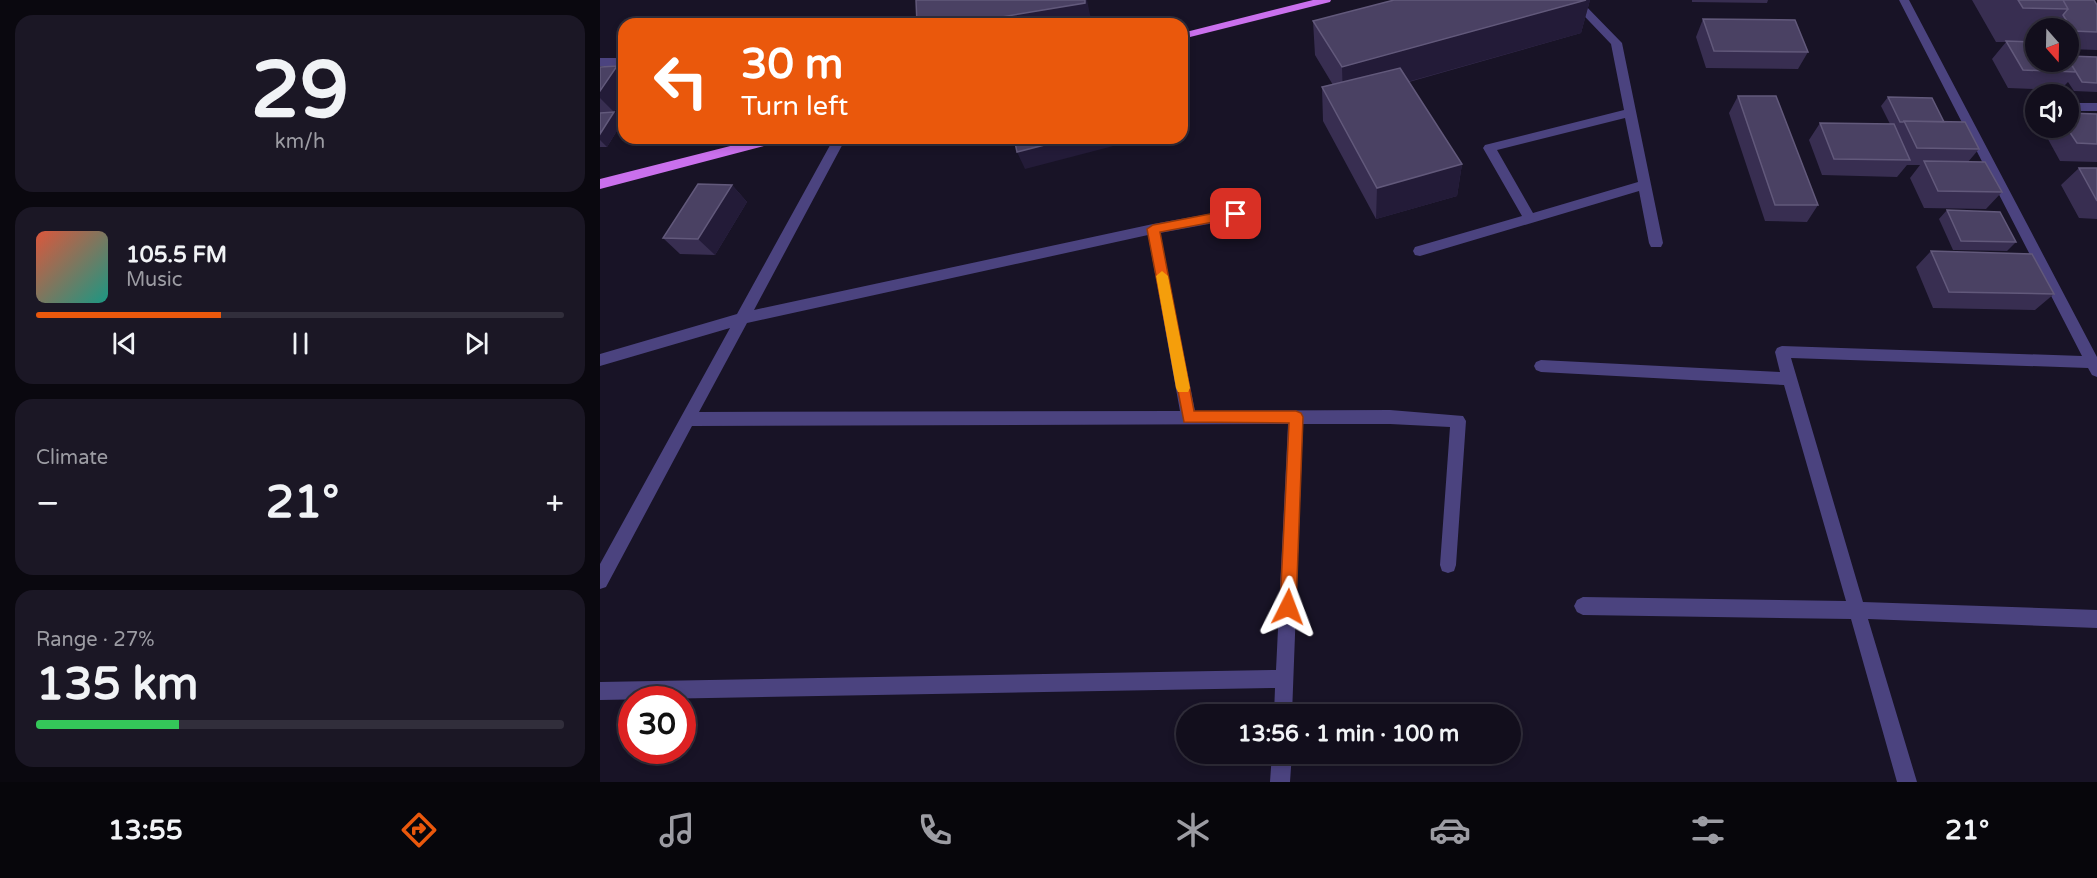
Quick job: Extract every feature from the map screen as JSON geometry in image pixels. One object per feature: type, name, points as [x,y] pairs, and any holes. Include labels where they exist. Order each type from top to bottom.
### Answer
[{"type":"main road","points":[[1188,34],[1326,0]]},
{"type":"main road","points":[[600,184],[755,144]]},
{"type":"street","points":[[1574,0],[1616,43],[1656,243]]},
{"type":"street","points":[[1904,0],[2095,366]]},
{"type":"street","points":[[600,62],[618,62]]},
{"type":"street","points":[[2079,106],[2097,107]]},
{"type":"street","points":[[1530,219],[1489,148],[1629,112]]},
{"type":"street","points":[[600,581],[837,144]]},
{"type":"street","points":[[1420,251],[1644,185]]},
{"type":"street","points":[[600,360],[743,318],[1153,229],[1236,214]]},
{"type":"street","points":[[1153,229],[1189,417]]},
{"type":"street","points":[[1907,782],[1782,352],[2095,366]]},
{"type":"street","points":[[1541,366],[1789,379]]},
{"type":"street","points":[[1284,704],[1296,417]]},
{"type":"street","points":[[688,419],[1390,417],[1458,421],[1448,565]]},
{"type":"street","points":[[1583,606],[1857,610],[2097,619]]},
{"type":"street","points":[[600,691],[1285,679]]},
{"type":"street","points":[[1280,782],[1281,764]]},
{"type":"building","points":[[916,0],[1085,0],[1085,3],[996,18],[917,18]]},
{"type":"building","points":[[1394,0],[1586,0],[1342,67],[1313,21]]},
{"type":"building","points":[[2018,0],[2063,0],[2068,9],[2023,8]]},
{"type":"building","points":[[2063,0],[2094,0],[2097,5],[2097,32],[2079,31],[2079,18],[2065,18],[2063,15],[2068,9]]},
{"type":"building","points":[[1703,19],[1795,20],[1808,52],[1714,51]]},
{"type":"building","points":[[2006,41],[2025,42],[2025,70]]},
{"type":"building","points":[[2079,56],[2097,57],[2097,83],[2082,82],[2076,72],[2079,72]]},
{"type":"building","points":[[617,66],[600,91],[600,67]]},
{"type":"building","points":[[1400,68],[1462,164],[1377,188],[1322,87]]},
{"type":"building","points":[[1738,96],[1776,96],[1818,205],[1775,205]]},
{"type":"building","points":[[1888,97],[1932,98],[1944,122],[1900,122]]},
{"type":"building","points":[[614,112],[600,134],[600,113]]},
{"type":"building","points":[[2079,113],[2097,114],[2097,144],[2077,143],[2074,138],[2079,138]]},
{"type":"building","points":[[1904,121],[1965,122],[1979,149],[1917,148]]},
{"type":"building","points":[[1820,123],[1894,124],[1910,160],[1834,159]]},
{"type":"building","points":[[1015,144],[1048,144],[1017,152]]},
{"type":"building","points":[[1924,161],[1985,162],[2002,192],[1938,191]]},
{"type":"building","points":[[2079,168],[2097,168],[2097,201]]},
{"type":"building","points":[[698,184],[732,185],[698,239],[663,238]]},
{"type":"building","points":[[1947,210],[2000,212],[2016,242],[1961,241]]},
{"type":"building","points":[[1931,251],[2032,254],[2054,294],[1949,292]]},
{"type":"slow traffic","points":[[1162,276],[1183,388]]},
{"type":"route","points":[[1236,214],[1153,229],[1189,417],[1296,417],[1288,607]]}]
